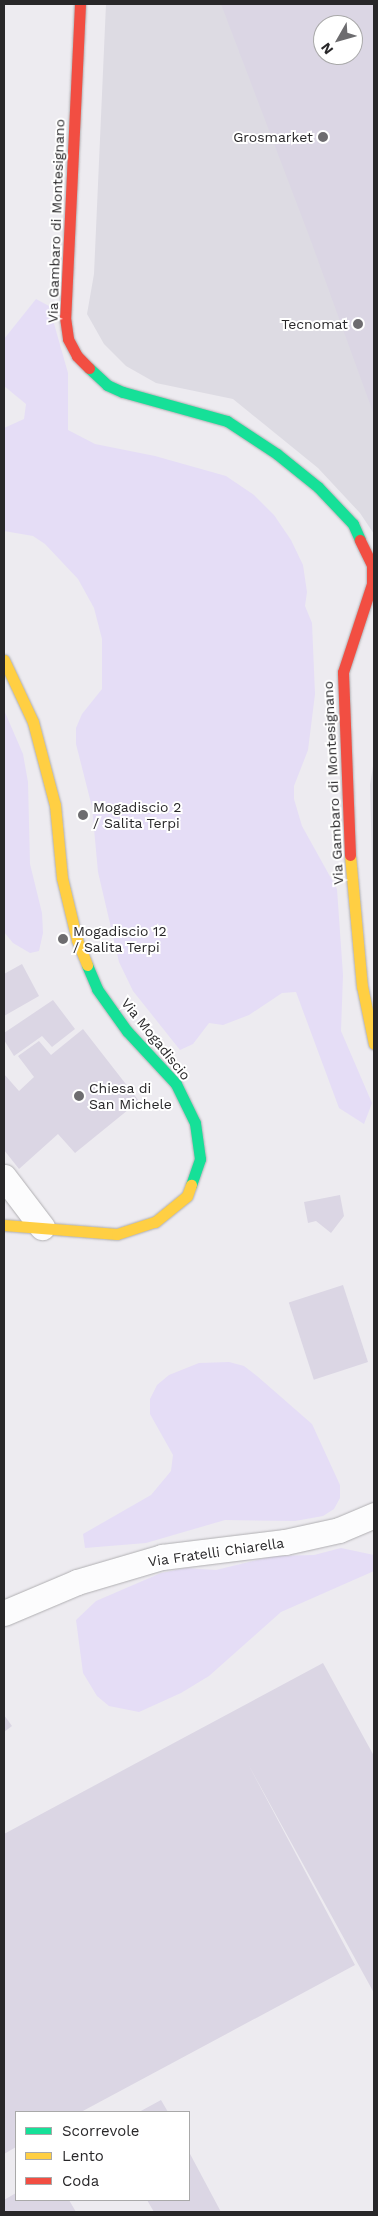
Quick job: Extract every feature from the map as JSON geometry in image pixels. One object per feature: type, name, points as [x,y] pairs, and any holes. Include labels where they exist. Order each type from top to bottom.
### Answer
[{"type":"street","name":"Via Gambaro di Montesignano","points":[[80,4],[65,317],[68,339],[77,356],[106,385],[227,421],[277,454],[318,487],[354,524],[372,566],[372,584],[343,672],[342,703],[351,879],[362,986],[374,1044]]},
{"type":"street","name":"Via Mogadiscio","points":[[4,660],[33,722],[55,805],[62,878],[77,940],[97,988],[127,1031],[176,1084],[196,1123],[200,1159],[187,1196],[155,1222],[117,1234],[4,1225]]},
{"type":"street","points":[[4,1177],[42,1227]]},
{"type":"street","name":"Via Fratelli Chiarella","points":[[4,1614],[77,1582],[162,1557],[285,1542],[339,1530],[374,1515]]},
{"type":"shaded area","points":[[106,4],[374,4],[374,534],[360,513],[318,468],[233,399],[156,383],[126,366],[104,344],[87,314],[94,274]]},
{"type":"shaded area","points":[[36,299],[49,306],[68,373],[68,430],[95,444],[155,456],[226,476],[254,495],[274,515],[291,540],[303,565],[307,592],[305,606],[312,623],[315,694],[308,750],[294,786],[294,799],[302,826],[337,889],[343,975],[341,1031],[372,1103],[364,1124],[339,1108],[296,992],[282,993],[249,1015],[223,1025],[209,1023],[193,1044],[180,1050],[133,991],[119,962],[98,872],[92,807],[76,744],[76,728],[82,714],[102,689],[102,639],[94,608],[78,579],[45,544],[33,536],[4,531],[4,428],[24,419],[26,404],[4,386],[4,339]]},
{"type":"shaded area","points":[[4,710],[23,754],[28,782],[30,864],[42,913],[43,933],[39,951],[30,953],[13,943],[4,932]]},
{"type":"shaded area","points":[[374,760],[374,935],[370,785]]},
{"type":"shaded area","points":[[229,1362],[244,1366],[312,1424],[340,1485],[340,1498],[334,1509],[323,1516],[295,1521],[225,1520],[146,1543],[85,1548],[83,1534],[151,1495],[171,1471],[173,1455],[150,1414],[150,1399],[157,1385],[169,1375],[199,1363]]},
{"type":"shaded area","points":[[341,1548],[374,1555],[374,1571],[281,1612],[209,1676],[181,1693],[139,1712],[109,1706],[97,1696],[83,1673],[76,1620],[96,1601],[161,1573],[186,1568],[216,1570],[273,1556],[314,1555]]},
{"type":"building","name":"Grosmarket","points":[[221,4],[374,4],[374,415],[311,241]]},
{"type":"building","points":[[22,964],[39,996],[4,1016],[4,974]]},
{"type":"building","points":[[53,1000],[75,1029],[52,1047],[42,1036],[14,1056],[4,1040],[4,1033]]},
{"type":"building","name":"Chiesa di San Michele","points":[[83,1029],[139,1101],[75,1153],[58,1134],[19,1169],[4,1150],[4,1074],[19,1091],[34,1077],[18,1056],[39,1041],[51,1055]]},
{"type":"building","points":[[340,1195],[344,1216],[331,1233],[316,1221],[308,1223],[304,1202]]},
{"type":"building","points":[[343,1285],[368,1362],[314,1380],[289,1303]]},
{"type":"building","points":[[323,1663],[374,1756],[374,1993],[248,1764],[355,1965],[83,2111],[15,2111],[15,2148],[4,2154],[4,1834]]},
{"type":"building","points":[[4,1715],[12,1726],[4,1732]]},
{"type":"building","points":[[161,2100],[167,2111],[141,2111]]},
{"type":"building","points":[[190,2154],[221,2212],[154,2212],[148,2201],[190,2201]]},
{"type":"building","points":[[15,2194],[15,2201],[70,2201],[76,2212],[4,2212],[4,2200]]},
{"type":"traffic: fast","points":[[89,368],[107,385],[123,392],[227,421],[277,454],[318,487],[353,524],[360,540]]},
{"type":"traffic: fast","points":[[87,965],[97,989],[127,1031],[176,1084],[195,1123],[200,1159],[191,1185]]},
{"type":"traffic: slow","points":[[4,660],[33,722],[55,805],[62,878],[77,940],[87,965]]},
{"type":"traffic: slow","points":[[350,855],[362,986],[374,1044]]},
{"type":"traffic: slow","points":[[4,1225],[117,1234],[155,1222],[187,1196],[191,1185]]},
{"type":"traffic: jam","points":[[80,4],[65,317],[68,339],[77,356],[89,368]]},
{"type":"traffic: jam","points":[[350,855],[343,672],[372,584],[372,565],[360,540]]},
{"type":"place","name":"Grosmarket","points":[[323,137]]},
{"type":"place","name":"Tecnomat","points":[[358,324]]},
{"type":"place","name":"Mogadiscio 2 / Salita Terpi","points":[[83,815]]},
{"type":"place","name":"Mogadiscio 12 / Salita Terpi","points":[[63,939]]},
{"type":"place","name":"Chiesa di San Michele","points":[[79,1096]]}]
